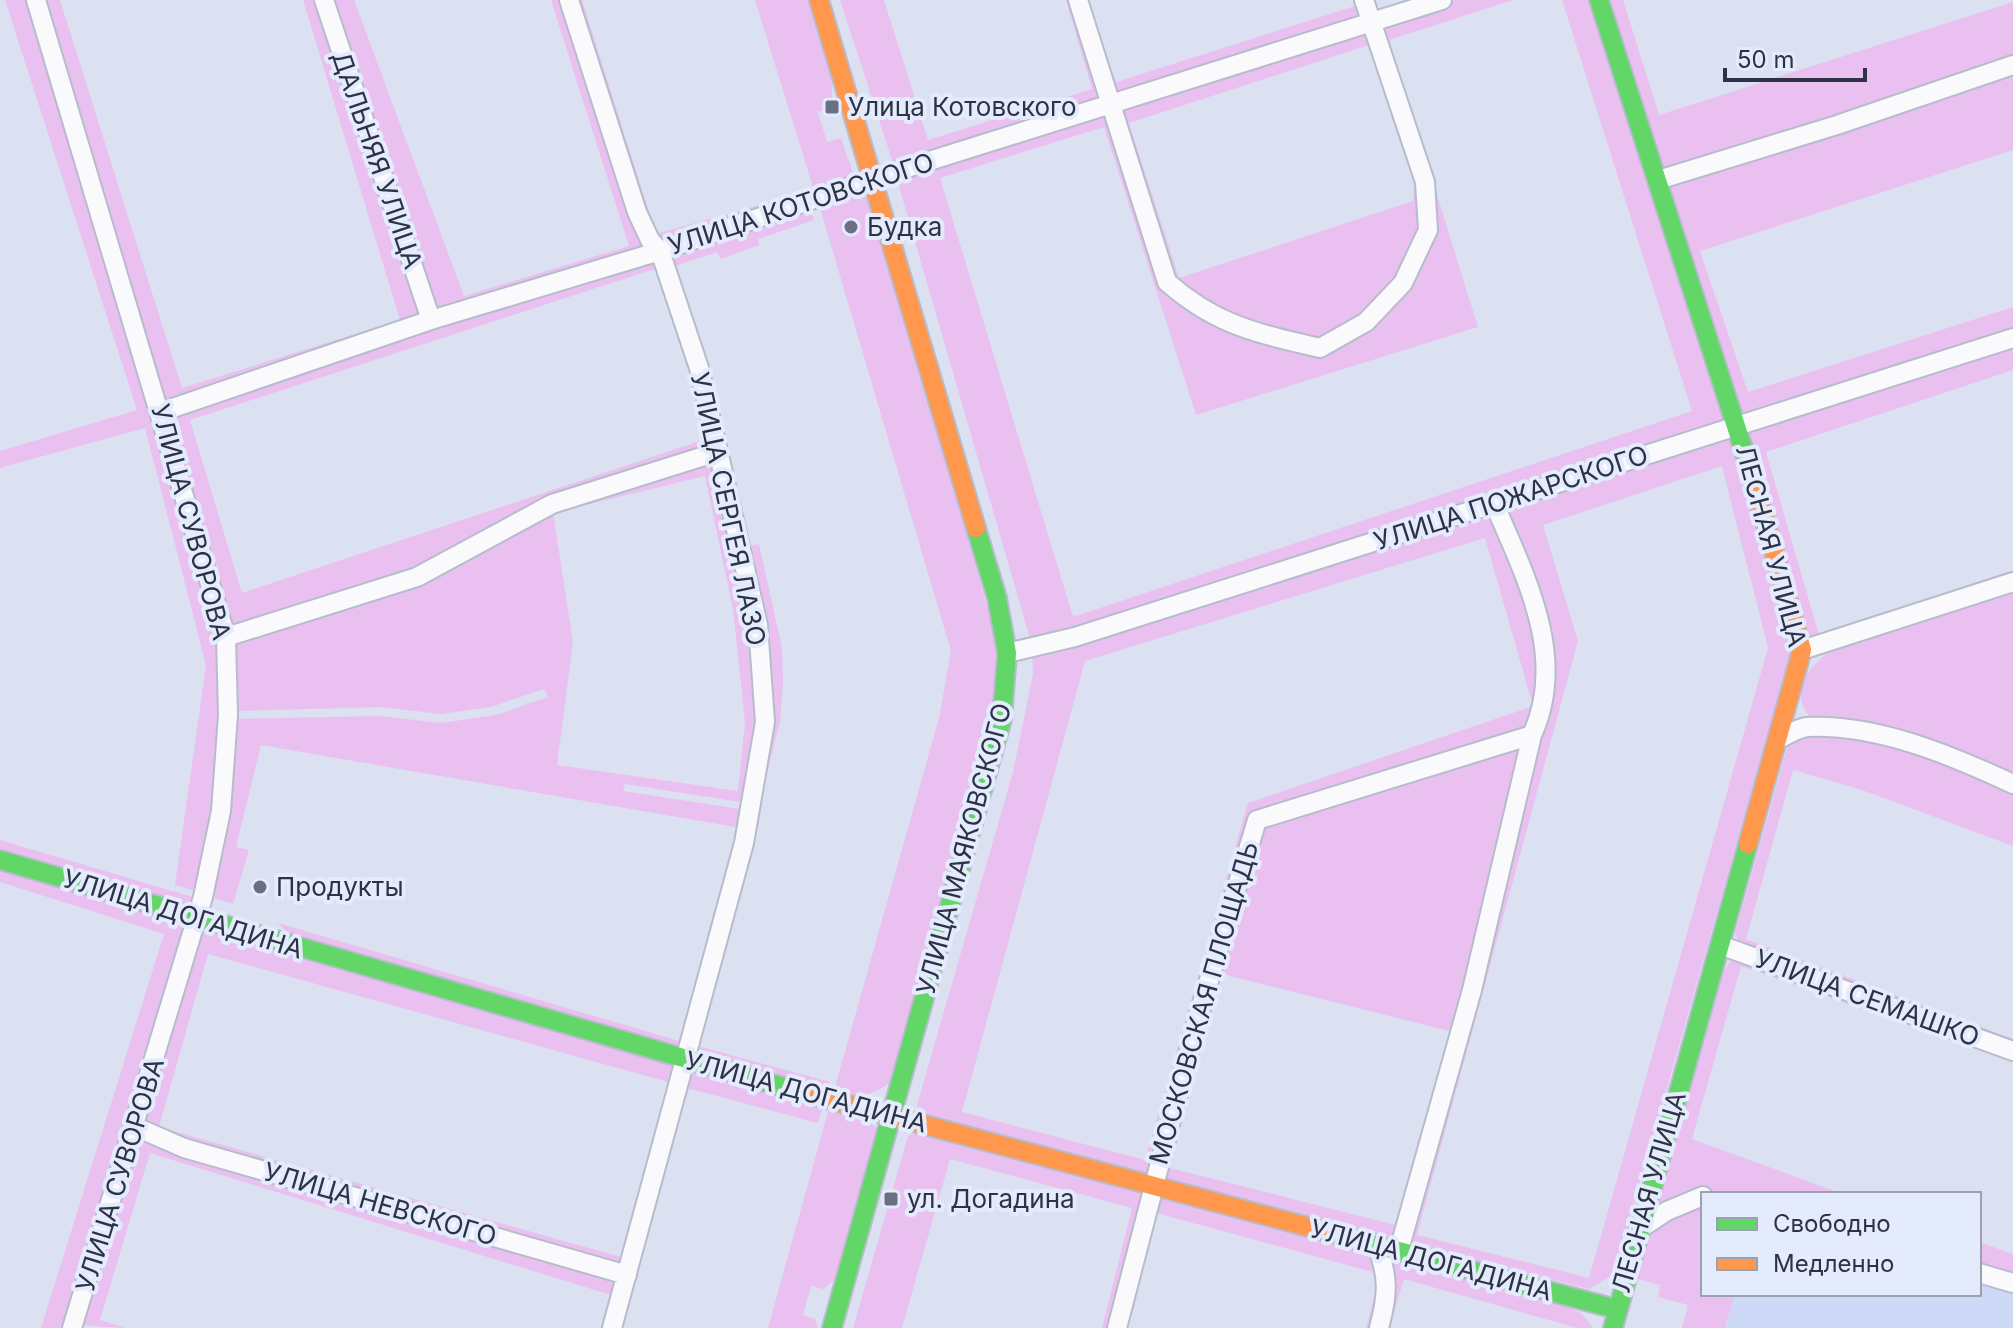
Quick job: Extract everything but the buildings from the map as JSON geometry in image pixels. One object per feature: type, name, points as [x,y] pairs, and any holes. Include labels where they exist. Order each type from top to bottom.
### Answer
[{"type":"street","name":"УЛИЦА СУВОРОВА","points":[[36,0],[226,637],[228,715],[221,811],[199,917],[73,1328]]},
{"type":"street","name":"ДАЛЬНЯЯ УЛИЦА","points":[[324,0],[431,320]]},
{"type":"street","name":"УЛИЦА СЕРГЕЯ ЛАЗО","points":[[569,0],[637,212],[650,240],[660,251],[699,368],[758,625],[765,722],[744,843],[612,1328]]},
{"type":"street","name":"УЛИЦА МАЯКОВСКОГО","points":[[819,0],[875,179],[997,598],[1007,653],[1002,719],[832,1328]]},
{"type":"street","points":[[1078,0],[1167,282],[1198,309],[1254,332],[1320,348],[1366,322],[1403,283],[1428,230],[1425,182],[1364,0]]},
{"type":"street","name":"УЛИЦА КОТОВСКОГО","points":[[161,412],[431,320],[660,251],[875,179],[1442,0]]},
{"type":"street","name":"ЛЕСНАЯ УЛИЦА","points":[[1599,0],[1738,425],[1802,650],[1791,701],[1614,1319]]},
{"type":"street","points":[[1658,180],[1837,125],[2013,65]]},
{"type":"street","name":"УЛИЦА ПОЖАРСКОГО","points":[[1007,653],[1075,637],[2013,338]]},
{"type":"street","points":[[226,637],[417,577],[552,504],[717,452]]},
{"type":"street","points":[[1399,1250],[1472,990],[1532,735],[1542,713],[1548,669],[1530,589],[1494,503]]},
{"type":"street","points":[[1802,650],[2013,582]]},
{"type":"street","points":[[1791,701],[1804,727]]},
{"type":"street","points":[[1779,739],[1804,727],[1885,737],[1965,762],[2013,784]]},
{"type":"street","name":"МОСКОВСКАЯ ПЛОЩАДЬ","points":[[1152,1187],[1257,820],[1532,735]]},
{"type":"street","name":"УЛИЦА ДОГАДИНА","points":[[0,860],[686,1061],[1399,1250],[1614,1319]]},
{"type":"street","name":"УЛИЦА СЕМАШКО","points":[[1720,945],[2013,1051]]},
{"type":"street","name":"УЛИЦА НЕВСКОГО","points":[[136,1127],[184,1148],[627,1275]]},
{"type":"street","points":[[1117,1328],[1152,1187]]},
{"type":"street","points":[[1638,1230],[1667,1211],[1701,1197]]},
{"type":"street","points":[[1376,1244],[1387,1272],[1388,1295],[1379,1328]]},
{"type":"street","points":[[1981,1274],[2013,1283]]},
{"type":"shaded area","points":[[5,0],[31,0],[220,639],[217,766],[198,892],[175,885],[206,665],[145,428],[0,468],[0,451],[137,410]]},
{"type":"shaded area","points":[[42,0],[60,0],[182,388],[400,320],[303,0],[316,0],[423,318],[173,404],[162,395]]},
{"type":"shaded area","points":[[330,0],[354,0],[464,296],[629,246],[551,0],[564,0],[648,250],[434,315]]},
{"type":"shaded area","points":[[574,0],[582,0],[656,234],[806,192],[659,244],[653,239]]},
{"type":"shaded area","points":[[755,0],[809,0],[832,75],[832,107],[818,112],[827,142],[841,138],[854,176],[850,185],[816,197]]},
{"type":"shaded area","points":[[840,0],[884,0],[928,140],[1092,89],[1066,0],[1074,0],[1107,99],[894,166]]},
{"type":"shaded area","points":[[1086,0],[1116,82],[1355,6],[1353,0],[1360,0],[1367,18],[1115,98]]},
{"type":"shaded area","points":[[1455,0],[1513,0],[1389,40],[1478,327],[1196,415],[1104,127],[940,178],[1073,617],[1692,411],[1562,0],[1593,0],[1728,422],[1031,642],[896,176],[1107,112],[1163,285],[1321,351],[1371,324],[1433,232],[1378,24]]},
{"type":"shaded area","points":[[1606,0],[1623,0],[1659,115],[2013,2],[2013,59],[1837,121],[1660,171]]},
{"type":"shaded area","points":[[1370,26],[1421,184],[1422,231],[1400,280],[1364,317],[1321,342],[1201,307],[1171,280],[1119,107]],"holes":[[[1369,45],[1415,178],[1413,201],[1179,278],[1129,123]]]},
{"type":"shaded area","points":[[2013,68],[2013,150],[1700,251],[1748,392],[2013,307],[2013,334],[1744,418],[1665,184]]},
{"type":"shaded area","points":[[853,193],[870,195],[996,638],[993,709],[891,1082],[877,1091],[850,1096],[833,1094],[939,718],[951,651],[819,205]]},
{"type":"shaded area","points":[[809,209],[814,220],[758,239],[759,245],[721,259],[717,252],[669,268],[749,546],[759,544],[782,648],[780,721],[748,849],[755,809],[762,625],[665,257]]},
{"type":"shaded area","points":[[658,258],[661,267],[190,420],[242,593],[709,438],[712,449],[551,501],[416,573],[229,631],[168,422],[172,412],[432,326]]},
{"type":"shaded area","points":[[2013,343],[2013,370],[1766,452],[1819,635],[2013,570],[2013,576],[1822,639],[1807,638],[1747,430]]},
{"type":"shaded area","points":[[1732,435],[1791,652],[1614,1274],[1589,1289],[1407,1242],[1552,669],[1501,508]],"holes":[[[1722,466],[1768,648],[1589,1278],[1417,1235],[1578,641],[1543,525]]]},
{"type":"shaded area","points":[[713,458],[754,624],[760,721],[747,803],[625,784],[623,791],[746,810],[741,828],[261,745],[236,847],[249,850],[233,904],[207,896],[232,719],[380,716],[441,723],[496,715],[548,697],[544,689],[491,707],[440,714],[381,707],[233,711],[230,641],[419,580],[552,508]],"holes":[[[705,476],[733,609],[745,722],[738,791],[557,765],[573,642],[553,513]]]},
{"type":"shaded area","points":[[1489,512],[1527,591],[1544,670],[1528,730],[1253,815],[1149,1177],[925,1115],[917,1105],[1013,772],[1033,674],[1032,651]],"holes":[[[1485,538],[1533,706],[1248,803],[1145,1160],[962,1112],[1085,661]]]},
{"type":"shaded area","points":[[2013,587],[2013,775],[1914,738],[1811,718],[1803,706],[1800,695],[1807,674],[1825,655],[1845,642]]},
{"type":"shaded area","points":[[1824,733],[1885,743],[2013,792],[2013,846],[1862,790],[1793,770],[1746,939],[2013,1039],[2013,1044],[1740,944],[1735,934],[1789,741]]},
{"type":"shaded area","points":[[1526,742],[1468,989],[1396,1240],[1160,1179],[1261,824]],"holes":[[[1222,974],[1453,1032],[1396,1225],[1169,1168]]]},
{"type":"shaded area","points":[[0,840],[196,898],[188,907],[0,851]]},
{"type":"shaded area","points":[[0,868],[184,921],[189,933],[66,1328],[41,1328],[164,934],[0,882]]},
{"type":"shaded area","points":[[278,923],[686,1043],[684,1053],[293,939]]},
{"type":"shaded area","points":[[207,928],[680,1067],[625,1270],[184,1145],[141,1124],[199,933]],"holes":[[[208,954],[672,1083],[624,1258],[159,1127]]]},
{"type":"shaded area","points":[[1743,959],[2013,1055],[2013,1062],[1741,966],[1692,1139],[1838,1192],[1720,1192],[1698,1189],[1655,1208],[1722,973],[1730,962]]},
{"type":"shaded area","points":[[694,1045],[830,1082],[827,1092],[691,1055]]},
{"type":"shaded area","points":[[687,1069],[823,1106],[818,1123],[683,1087]]},
{"type":"shaded area","points":[[829,1108],[863,1118],[878,1129],[836,1279],[823,1289],[811,1286],[803,1315],[815,1319],[818,1328],[768,1328]]},
{"type":"shaded area","points":[[922,1130],[1564,1305],[1582,1314],[1593,1328],[1577,1328],[1404,1279],[1389,1328],[1366,1328],[1380,1274],[1156,1213],[1125,1328],[1102,1328],[1132,1208],[950,1159],[902,1328],[853,1328],[908,1136]]},
{"type":"shaded area","points":[[139,1132],[622,1278],[608,1328],[602,1328],[611,1295],[150,1153],[100,1320],[125,1328],[78,1325]]},
{"type":"shaded area","points":[[1701,1207],[1701,1296],[1734,1296],[1725,1328],[1682,1328],[1688,1305],[1658,1297],[1660,1285],[1634,1278],[1654,1227]]},
{"type":"shaded area","points":[[1981,1243],[2013,1254],[2013,1276],[1981,1267]]},
{"type":"shaded area","points":[[1981,1281],[2013,1290],[2013,1328],[1726,1328],[1734,1296],[1981,1296]]},
{"type":"traffic: fast","points":[[1599,0],[1753,479]]},
{"type":"traffic: fast","points":[[832,1328],[1002,719],[1007,653],[997,598],[976,528]]},
{"type":"traffic: fast","points":[[1613,1328],[1748,844]]},
{"type":"traffic: fast","points":[[0,860],[797,1091]]},
{"type":"traffic: fast","points":[[1320,1230],[1616,1309]]},
{"type":"traffic: slow","points":[[819,0],[976,528]]},
{"type":"traffic: slow","points":[[1748,844],[1802,650],[1753,479]]},
{"type":"traffic: slow","points":[[797,1091],[1320,1230]]},
{"type":"place","name":"Улица Котовского","points":[[832,107]]},
{"type":"place","name":"Будка","points":[[851,227]]},
{"type":"place","name":"Продукты","points":[[260,887]]},
{"type":"place","name":"ул. Догадина","points":[[891,1199]]}]
